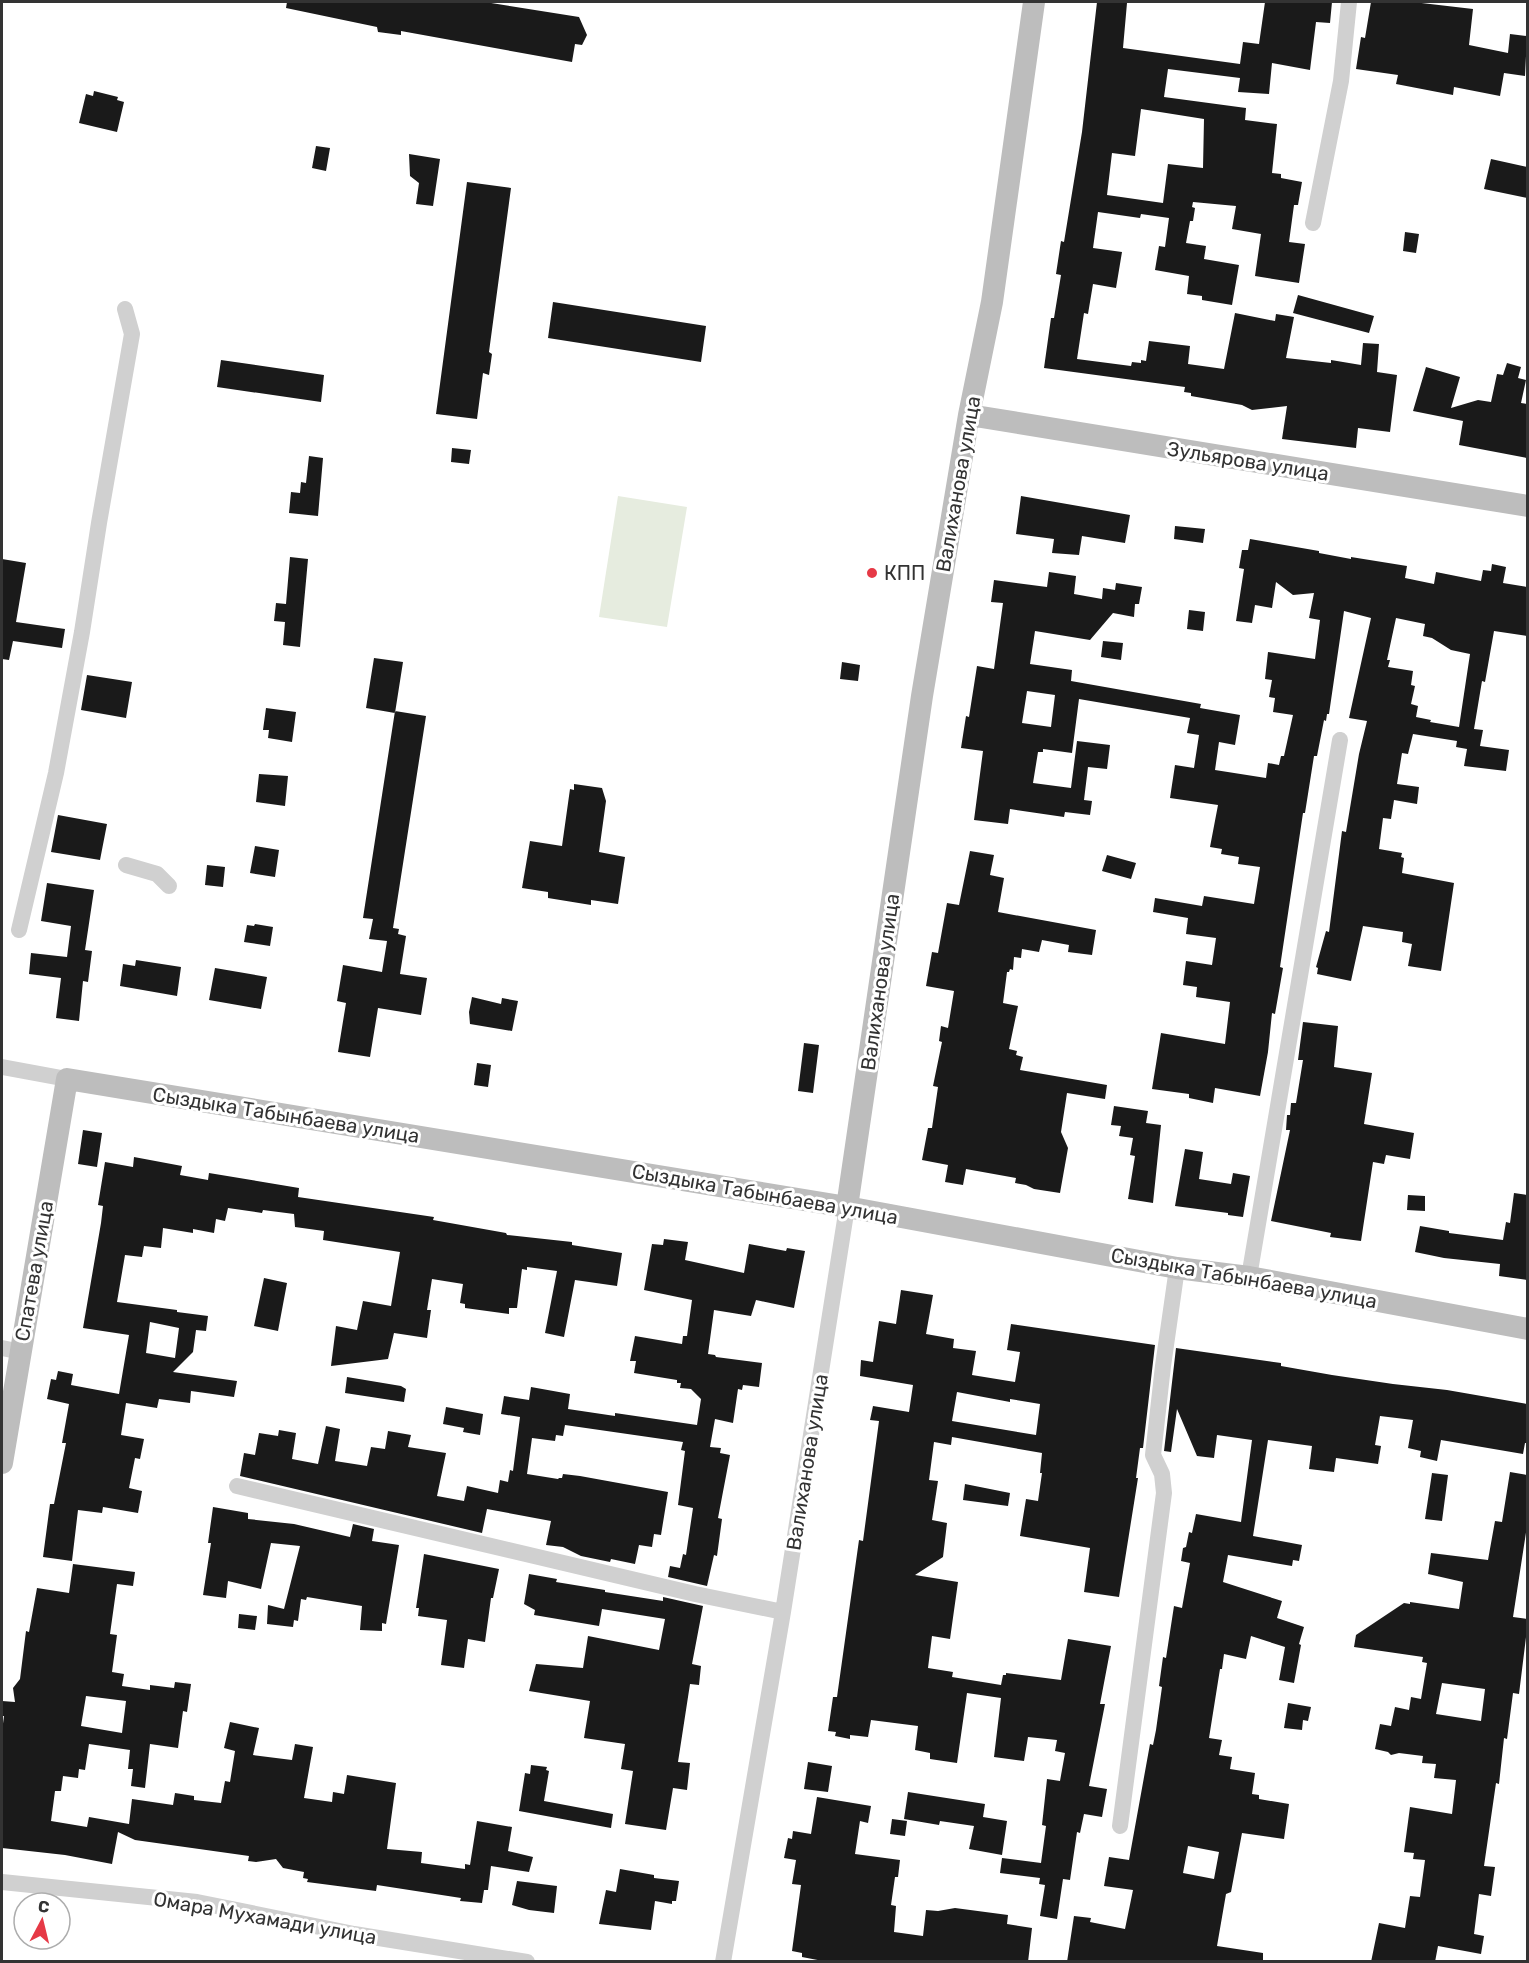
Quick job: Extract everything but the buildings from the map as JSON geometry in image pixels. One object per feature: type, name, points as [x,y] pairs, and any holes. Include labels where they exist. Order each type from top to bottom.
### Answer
[{"type":"street","name":"Валиханова улица","points":[[723,1962],[783,1612],[847,1207],[920,708],[969,415],[992,302],[1034,2]]},
{"type":"street","points":[[1313,223],[1341,81],[1349,2]]},
{"type":"street","points":[[19,930],[56,773],[82,632],[132,334],[125,309]]},
{"type":"street","name":"Зульярова улица","points":[[969,415],[1527,506]]},
{"type":"street","points":[[1250,1277],[1340,740]]},
{"type":"street","points":[[126,865],[157,874],[169,886]]},
{"type":"street","name":"Сыздыка Табынбаева улица","points":[[2,1067],[847,1207],[1177,1268],[1250,1277],[1527,1329]]},
{"type":"street","name":"Спатева улица","points":[[2,1463],[11,1350],[67,1079]]},
{"type":"street","points":[[1120,1826],[1164,1493],[1162,1473],[1153,1455],[1177,1268]]},
{"type":"street","points":[[237,1486],[695,1594],[783,1612]]},
{"type":"street","name":"Омара Мухамади улица","points":[[2,1882],[197,1902],[354,1934],[527,1962]]},
{"type":"shaded area","points":[[618,496],[687,507],[667,627],[599,617]]},
{"type":"place","name":"КПП","points":[[872,573]]}]
